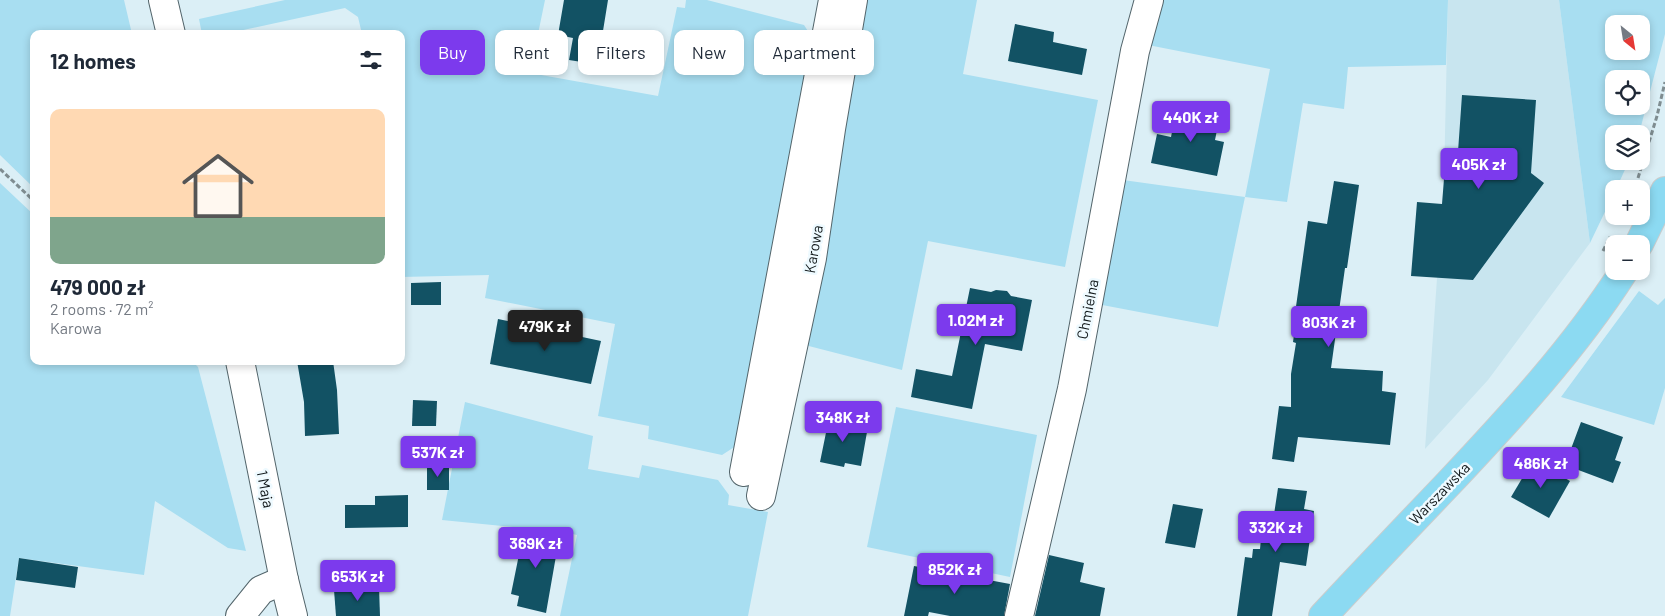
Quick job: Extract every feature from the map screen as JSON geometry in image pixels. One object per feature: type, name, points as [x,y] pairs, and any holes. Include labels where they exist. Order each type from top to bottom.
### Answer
[{"type":"main road","points":[[1643,235],[1665,191]]},
{"type":"main road","name":"Warszawska","points":[[1323,616],[1491,439],[1582,332],[1618,280]]},
{"type":"street","points":[[164,0],[170,30]]},
{"type":"street","points":[[744,472],[834,0]]},
{"type":"street","name":"Karowa","points":[[762,496],[812,258],[853,0]]},
{"type":"street","name":"Chmielna","points":[[1019,616],[1072,389],[1135,51],[1149,0]]},
{"type":"street","name":"1 Maja","points":[[241,365],[293,616]]},
{"type":"street","points":[[240,616],[261,590],[284,580]]},
{"type":"path","points":[[1638,180],[1665,82]]},
{"type":"path","points":[[0,169],[30,197]]},
{"type":"path","points":[[1600,255],[1613,232]]},
{"type":"shaded area","points":[[0,0],[124,0],[131,30],[30,30],[30,184],[0,155]]},
{"type":"shaded area","points":[[285,0],[545,0],[539,30],[495,30],[495,75],[541,75],[658,96],[677,7],[685,8],[686,0],[707,0],[804,25],[807,30],[754,30],[754,75],[809,75],[739,444],[722,455],[648,439],[649,426],[598,416],[615,324],[485,298],[489,275],[405,277],[405,30],[361,30],[358,17],[345,8],[243,30],[201,30],[199,19]]},
{"type":"shaded area","points":[[866,0],[977,0],[963,74],[1098,100],[1065,267],[928,241],[902,370],[801,344],[852,75],[874,75],[874,30],[860,30]]},
{"type":"shaded area","points":[[1159,0],[1448,0],[1446,65],[1348,67],[1344,109],[1303,103],[1287,202],[1245,197],[1270,69],[1148,45]]},
{"type":"shaded area","points":[[1448,0],[1559,0],[1590,243],[1488,380],[1425,449],[1444,179]]},
{"type":"shaded area","points":[[1559,0],[1665,0],[1665,34],[1650,92],[1650,70],[1605,70],[1605,115],[1644,115],[1641,125],[1605,125],[1605,170],[1625,170],[1620,180],[1605,180],[1605,212],[1590,243]]},
{"type":"shaded area","points":[[1123,180],[1245,197],[1218,327],[1097,304]]},
{"type":"shaded area","points":[[0,183],[30,211],[30,365],[196,365],[246,551],[228,548],[155,501],[144,575],[19,558],[10,616],[0,616]]},
{"type":"shaded area","points":[[1639,291],[1658,305],[1665,298],[1665,388],[1654,425],[1561,397]]},
{"type":"shaded area","points":[[465,402],[593,436],[588,469],[639,478],[642,465],[718,480],[729,495],[728,505],[768,512],[748,616],[560,616],[577,535],[442,520]]},
{"type":"shaded area","points":[[896,407],[1037,435],[1010,577],[867,547]]},
{"type":"building","points":[[564,0],[608,0],[603,30],[578,30],[578,61],[569,60],[573,38],[568,37],[568,30],[559,30]]},
{"type":"building","points":[[1015,24],[1054,32],[1053,42],[1087,49],[1082,75],[1008,61]]},
{"type":"building","points":[[1462,95],[1536,100],[1531,173],[1544,183],[1473,280],[1411,276],[1417,202],[1442,204],[1444,179],[1456,180]]},
{"type":"building","points":[[1200,101],[1205,112],[1220,115],[1215,140],[1224,142],[1217,176],[1151,163],[1157,134],[1171,137],[1177,107],[1192,110]]},
{"type":"building","points":[[1334,181],[1359,185],[1331,368],[1383,371],[1382,391],[1396,393],[1390,445],[1298,437],[1294,462],[1272,459],[1279,406],[1291,407],[1291,374],[1296,343],[1293,342],[1294,335],[1292,335],[1308,221],[1327,224]]},
{"type":"building","points":[[441,282],[441,305],[411,305],[411,283]]},
{"type":"building","points":[[970,288],[991,292],[996,290],[1007,291],[1011,296],[1032,300],[1022,351],[985,344],[972,409],[911,397],[916,369],[952,376]]},
{"type":"building","points":[[498,319],[601,341],[591,384],[490,364]]},
{"type":"building","points":[[298,365],[334,365],[339,434],[305,436],[304,402]]},
{"type":"building","points":[[413,400],[437,401],[436,426],[412,426]]},
{"type":"building","points":[[850,416],[859,430],[867,432],[861,466],[845,463],[844,467],[820,462],[829,418],[842,421]]},
{"type":"building","points":[[1581,422],[1623,437],[1615,460],[1621,462],[1613,483],[1565,465]]},
{"type":"building","points":[[1533,460],[1570,481],[1549,518],[1511,497]]},
{"type":"building","points":[[427,466],[449,467],[449,490],[427,490]]},
{"type":"building","points":[[1278,488],[1307,491],[1304,509],[1314,511],[1306,566],[1280,562],[1272,616],[1237,616],[1245,557],[1252,558],[1253,549],[1260,549],[1263,519],[1273,521]]},
{"type":"building","points":[[408,495],[408,527],[345,528],[345,505],[375,505],[375,496]]},
{"type":"building","points":[[1173,504],[1203,509],[1195,548],[1165,543]]},
{"type":"building","points":[[524,530],[562,534],[559,556],[556,556],[546,613],[517,606],[519,596],[511,594]]},
{"type":"building","points":[[1049,555],[1084,563],[1080,582],[1105,588],[1100,616],[1035,616]]},
{"type":"building","points":[[19,558],[78,567],[75,588],[16,580]]},
{"type":"building","points":[[914,566],[1010,584],[1004,616],[950,616],[929,612],[928,616],[904,616]]},
{"type":"building","points":[[379,587],[380,616],[336,616],[334,590]]}]
